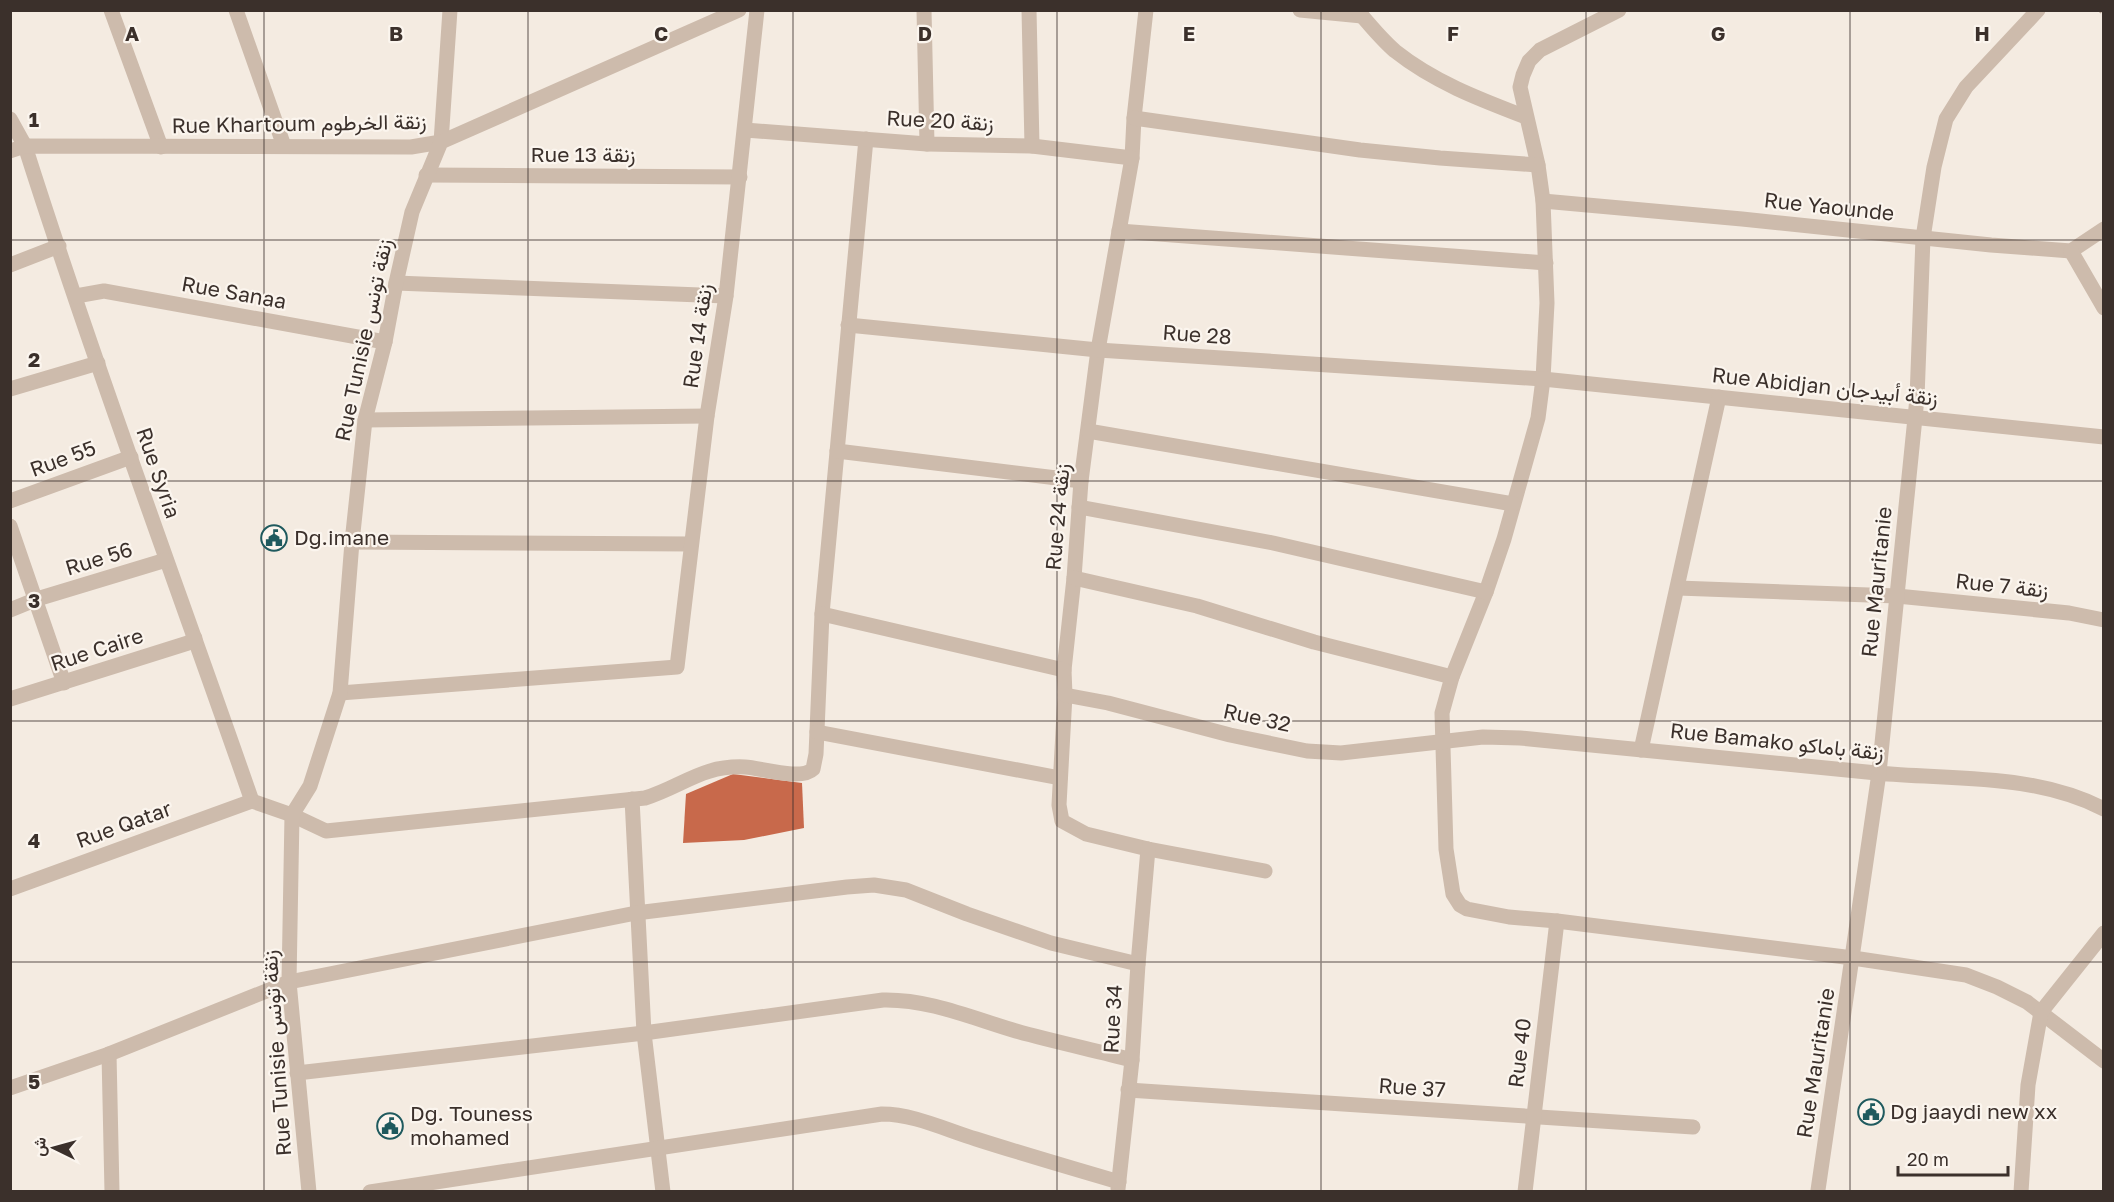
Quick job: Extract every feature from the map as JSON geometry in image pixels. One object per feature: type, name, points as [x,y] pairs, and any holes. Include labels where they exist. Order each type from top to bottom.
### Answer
[{"type":"street","points":[[111,10],[161,147]]},
{"type":"street","points":[[236,10],[284,146]]},
{"type":"street","name":"Rue Khartoum زنقة الخرطوم","points":[[18,148],[411,147],[441,142],[450,10]]},
{"type":"street","points":[[441,142],[739,10]]},
{"type":"street","name":"Rue 14 زنقة","points":[[340,693],[677,667],[690,544],[726,296],[757,10]]},
{"type":"street","points":[[924,10],[927,144]]},
{"type":"street","points":[[1029,10],[1032,146]]},
{"type":"street","name":"Rue 24 زنقة","points":[[1146,10],[1132,158],[1098,350],[1081,481],[1064,670],[1065,695],[1059,805],[1064,823],[1086,834],[1148,849],[1265,871]]},
{"type":"street","points":[[1300,10],[1359,13],[1394,50],[1425,72],[1459,91],[1526,117]]},
{"type":"street","points":[[1619,10],[1534,54],[1524,69],[1520,87],[1538,165],[1543,201],[1547,303],[1543,379],[1538,418],[1504,539],[1486,592],[1452,677],[1442,713],[1446,849],[1451,887],[1460,905],[1467,909],[1509,917],[1853,958],[1966,975],[2027,1002],[2103,1061]]},
{"type":"street","name":"Rue Mauritanie","points":[[1815,1191],[1853,958],[1879,774],[1917,398],[1923,238],[1938,147],[1946,120],[1966,87],[2038,10]]},
{"type":"street","name":"Rue Syria","points":[[10,118],[18,148],[59,246],[166,560],[252,801]]},
{"type":"street","points":[[1134,118],[1360,150],[1538,165]]},
{"type":"street","name":"Rue 20 زنقة","points":[[745,130],[927,144],[1032,146],[1132,158]]},
{"type":"street","points":[[252,801],[292,815],[326,831],[632,799],[665,791],[697,775],[716,769],[742,767],[805,774],[813,769],[817,732],[822,614],[867,139]]},
{"type":"street","name":"Rue Tunisie زنقة تونس","points":[[309,1191],[289,982],[292,815],[309,786],[340,693],[352,542],[365,420],[385,342],[412,212],[441,142]]},
{"type":"street","name":"Rue 13 زنقة","points":[[426,175],[740,177]]},
{"type":"street","name":"Rue Yaounde","points":[[1543,201],[2071,251]]},
{"type":"street","points":[[2103,229],[2071,251],[2103,308]]},
{"type":"street","points":[[1119,231],[1546,263]]},
{"type":"street","points":[[10,265],[59,246]]},
{"type":"street","points":[[396,283],[726,296]]},
{"type":"street","name":"Rue Sanaa","points":[[76,296],[104,291],[385,342]]},
{"type":"street","name":"Rue 28","points":[[848,325],[1098,350],[1543,379]]},
{"type":"street","points":[[10,389],[99,363]]},
{"type":"street","name":"Rue Abidjan زنقة أبيدجان","points":[[1543,379],[2103,437]]},
{"type":"street","points":[[1641,750],[1719,398]]},
{"type":"street","points":[[365,420],[707,416]]},
{"type":"street","points":[[1088,431],[1513,504]]},
{"type":"street","points":[[837,451],[1081,481]]},
{"type":"street","name":"Rue 55","points":[[10,501],[131,457]]},
{"type":"street","points":[[1079,507],[1273,543],[1486,592]]},
{"type":"street","points":[[10,526],[64,683]]},
{"type":"street","points":[[352,542],[690,544]]},
{"type":"street","name":"Rue 56","points":[[10,610],[37,599],[166,560]]},
{"type":"street","points":[[1074,578],[1197,606],[1314,642],[1452,677]]},
{"type":"street","name":"Rue 7 زنقة","points":[[1678,588],[1897,596],[2069,613],[2103,620]]},
{"type":"street","points":[[822,614],[1064,670]]},
{"type":"street","name":"Rue Caire","points":[[10,699],[188,643],[195,638]]},
{"type":"street","name":"Rue 32","points":[[1065,695],[1108,703],[1230,735],[1307,751],[1351,752],[1442,741]]},
{"type":"street","points":[[817,732],[1060,778]]},
{"type":"street","name":"Rue Bamako زنقة باماكو","points":[[1442,741],[1483,737],[1520,738],[1879,774],[2007,782],[2035,786],[2080,798],[2103,809]]},
{"type":"street","points":[[632,799],[636,913],[644,1034],[663,1191]]},
{"type":"street","name":"Rue Qatar","points":[[10,890],[252,801]]},
{"type":"street","name":"Rue 34","points":[[1119,1186],[1132,1060],[1148,849]]},
{"type":"street","points":[[10,1088],[110,1054],[289,982],[636,913],[848,887],[894,886],[1051,943],[1138,964]]},
{"type":"street","name":"Rue 40","points":[[1525,1191],[1557,921]]},
{"type":"street","points":[[2021,1191],[2028,1085],[2041,1012],[2103,933]]},
{"type":"street","points":[[297,1073],[644,1034],[861,1001],[902,999],[921,1002],[1018,1031],[1132,1060]]},
{"type":"street","points":[[110,1054],[112,1191]]},
{"type":"street","name":"Rue 37","points":[[1128,1090],[1693,1127]]},
{"type":"street","points":[[370,1191],[658,1146],[818,1125],[874,1114],[894,1114],[1119,1186]]},
{"type":"path","points":[[2100,10],[2103,15]]},
{"type":"building","points":[[733,774],[802,783],[804,828],[744,840],[683,843],[686,794]]},
{"type":"place","name":"Dg.imane","points":[[274,538]]},
{"type":"place","name":"Dg jaaydi new xx","points":[[1871,1112]]},
{"type":"place","name":"Dg. Touness mohamed","points":[[390,1126]]}]
